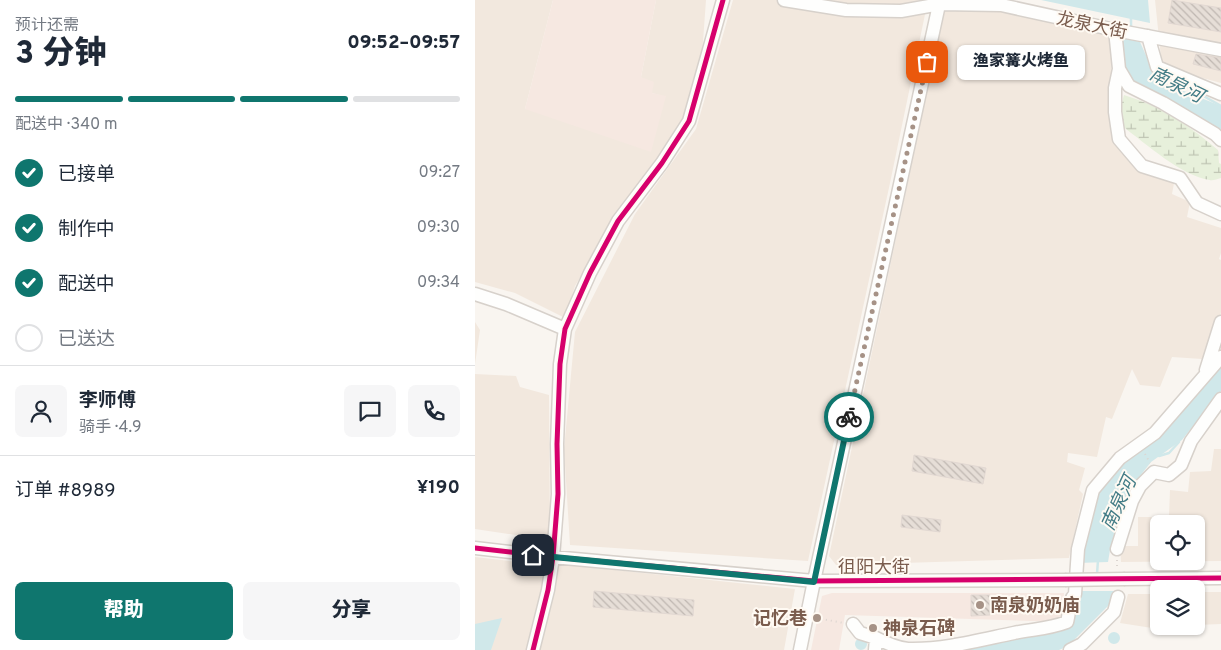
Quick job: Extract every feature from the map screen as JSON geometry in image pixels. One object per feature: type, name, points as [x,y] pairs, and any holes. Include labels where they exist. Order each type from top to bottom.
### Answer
[{"type":"street","points":[[533,650],[548,590],[553,557],[558,494],[557,444],[560,364],[565,329],[590,273],[618,221],[662,163],[689,121],[723,0]]},
{"type":"street","name":"龙泉大街","points":[[784,0],[847,10],[885,5],[901,11],[940,2],[1001,6],[1221,50]]},
{"type":"street","points":[[800,650],[940,2]]},
{"type":"street","points":[[1115,30],[1119,69],[1115,88],[1115,112],[1119,139],[1142,166],[1180,178],[1197,203],[1221,214]]},
{"type":"street","points":[[1148,36],[1157,67],[1221,94]]},
{"type":"street","points":[[1119,69],[1129,86],[1200,125],[1221,140]]},
{"type":"street","points":[[475,294],[506,304],[565,329]]},
{"type":"street","points":[[1206,373],[1221,322]]},
{"type":"street","points":[[848,623],[875,644],[908,649],[964,645],[1015,633],[1052,628],[1067,622],[1071,599],[1075,594],[1077,549],[1093,490],[1120,458],[1155,433],[1221,357]]},
{"type":"street","points":[[1117,549],[1132,501],[1140,486],[1154,472],[1169,475],[1181,465],[1191,441],[1221,400]]},
{"type":"street","name":"徂阳大街","points":[[475,548],[814,582],[1121,579]]},
{"type":"street","points":[[1121,579],[1221,578]]},
{"type":"street","points":[[1071,650],[1082,644],[1114,612],[1118,597]]},
{"type":"path","points":[[1139,444],[1154,472]]},
{"type":"path","points":[[1117,549],[1121,579]]},
{"type":"path","points":[[807,616],[848,623]]},
{"type":"shaded area","points":[[475,0],[553,0],[525,109],[666,97],[652,93],[641,77],[656,0],[706,0],[701,69],[684,116],[658,161],[623,206],[575,286],[565,318],[515,293],[475,282]]},
{"type":"shaded area","points":[[553,0],[656,0],[641,77],[654,82],[652,93],[666,96],[651,152],[525,109]]},
{"type":"shaded area","points":[[733,0],[928,0],[808,561],[570,545],[564,449],[575,332],[635,214],[696,129]]},
{"type":"shaded area","points":[[1155,0],[1221,0],[1221,83],[1162,67]]},
{"type":"shaded area","points":[[945,6],[1004,11],[1112,35],[1111,91],[1115,138],[1139,168],[1175,178],[1172,194],[1190,202],[1187,217],[1221,228],[1221,253],[1219,259],[1221,260],[1221,312],[1217,329],[1202,359],[1172,357],[1160,387],[1140,385],[1132,369],[1112,419],[1106,417],[1097,457],[1068,453],[1067,462],[1085,468],[1079,490],[1083,494],[1069,558],[836,565],[829,556]]},
{"type":"shaded area","points":[[475,322],[480,330],[475,364]]},
{"type":"shaded area","points":[[475,374],[516,376],[520,387],[549,395],[550,540],[475,529]]},
{"type":"shaded area","points":[[1214,449],[1221,449],[1221,561],[1205,561],[1205,515],[1169,515],[1170,490],[1188,492],[1190,472],[1211,471]]},
{"type":"shaded area","points":[[1138,517],[1150,517],[1150,562],[1121,562],[1120,546],[1138,546]]},
{"type":"shaded area","points":[[475,557],[543,565],[542,590],[527,650],[475,650]]},
{"type":"shaded area","points":[[558,564],[795,589],[784,650],[538,650]]},
{"type":"shaded area","points":[[1205,592],[1221,592],[1221,624],[1205,625]]},
{"type":"shaded area","points":[[832,593],[1064,593],[1062,622],[845,615],[839,650],[811,650],[822,596]]},
{"type":"shaded area","points":[[1128,594],[1150,594],[1150,628],[1120,623]]},
{"type":"green space","points":[[1124,95],[1150,105],[1174,118],[1218,150],[1221,178],[1211,180],[1199,177],[1176,166],[1123,127],[1120,109]]},
{"type":"water","points":[[1041,0],[1148,0],[1150,23]]},
{"type":"water","points":[[1118,37],[1140,42],[1153,71],[1164,83],[1221,106],[1221,135],[1132,83],[1123,71]]},
{"type":"water","points":[[1221,360],[1221,391],[1182,440],[1151,462],[1134,484],[1114,545],[1111,544],[1108,562],[1077,563],[1095,497],[1119,463]]},
{"type":"water","points":[[1073,591],[1115,591],[1111,603],[1068,646],[1059,650],[948,650],[1072,620]]},
{"type":"water","points":[[502,618],[491,650],[475,650],[475,624]]},
{"type":"water","points":[[1112,632],[1116,632],[1120,638],[1116,644],[1112,644],[1108,640],[1108,636]]},
{"type":"water","points":[[861,638],[867,644],[861,650],[855,644]]},
{"type":"building","points":[[1172,0],[1221,8],[1221,32],[1168,23]]},
{"type":"building","points":[[1196,54],[1221,58],[1221,71],[1193,64]]},
{"type":"building","points":[[914,455],[986,468],[983,484],[912,471]]},
{"type":"building","points":[[902,515],[941,520],[940,532],[901,527]]},
{"type":"building","points":[[594,591],[694,600],[693,616],[593,607]]},
{"type":"building","name":"南泉奶奶庙","points":[[971,595],[990,595],[990,615],[971,616]]},
{"type":"waterway","name":"南泉河","points":[[1131,18],[1131,30]]},
{"type":"waterway","name":"南泉河","points":[[1155,75],[1176,82]]},
{"type":"waterway","name":"南泉河","points":[[1186,86],[1221,106]]},
{"type":"waterway","name":"南泉河","points":[[1159,456],[1169,453],[1179,442]]},
{"type":"waterway","name":"南泉河","points":[[1097,574],[1098,560]]},
{"type":"cycle path","points":[[533,650],[548,590],[553,557],[558,494],[557,444],[560,364],[565,329],[590,273],[618,221],[662,163],[689,121],[723,0]]},
{"type":"cycle path","points":[[475,548],[814,581],[1221,578]]},
{"type":"way so far","points":[[849,417],[927,62]]},
{"type":"place","name":"渔家篝火烤鱼","points":[[927,62]]},
{"type":"place","name":"南泉奶奶庙","points":[[980,605]]},
{"type":"place","name":"记忆巷","points":[[817,618]]},
{"type":"place","name":"神泉石碑","points":[[873,628]]},
{"type":"route","points":[[533,555],[814,582],[849,417]]}]
